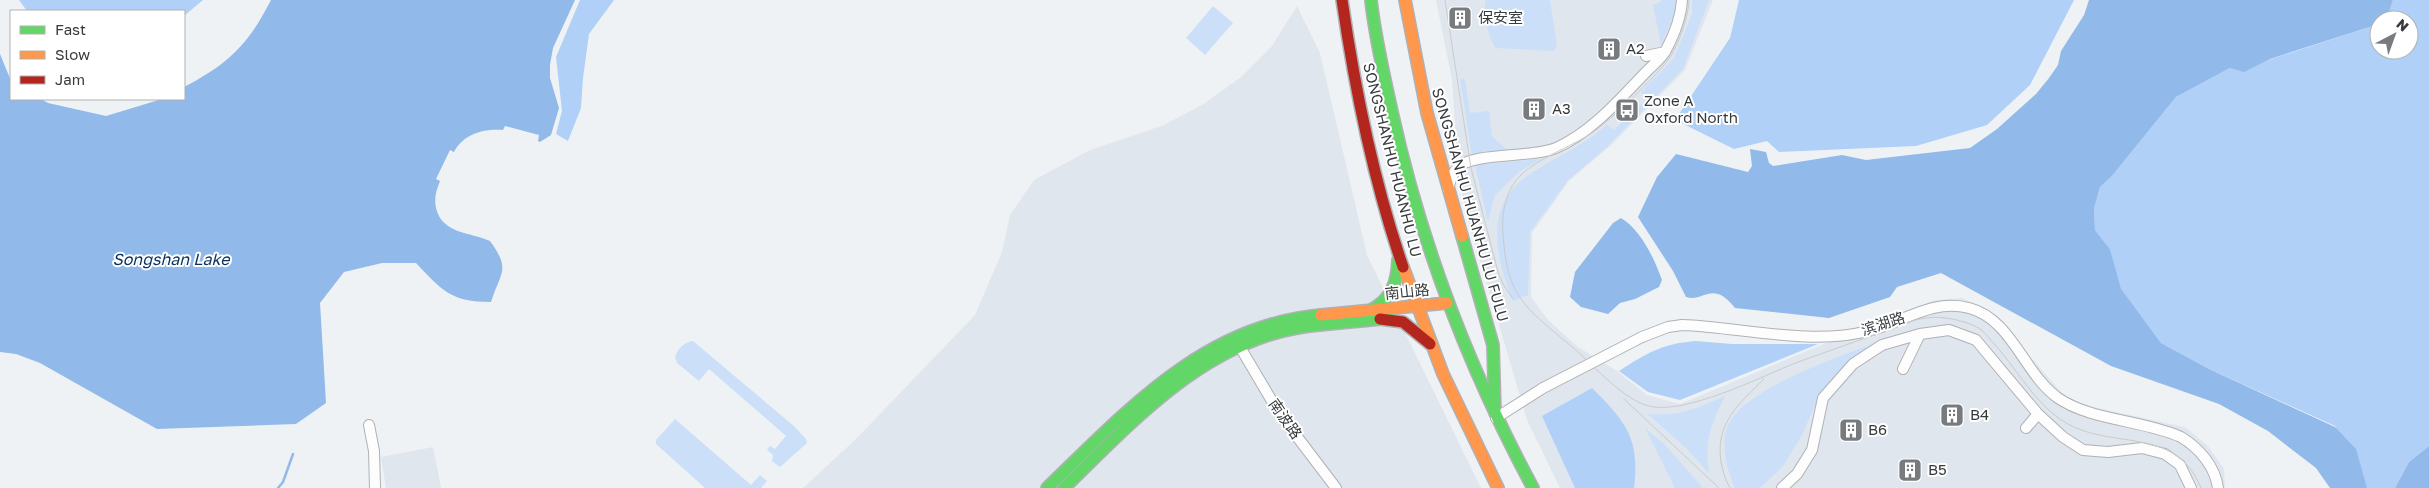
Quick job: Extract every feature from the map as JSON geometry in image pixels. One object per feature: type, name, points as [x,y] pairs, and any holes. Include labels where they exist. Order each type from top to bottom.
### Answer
[{"type":"main road","name":"SONGSHANHU HUANHU LU","points":[[1342,0],[1362,113],[1397,247],[1436,353],[1470,432],[1498,488]]},
{"type":"main road","name":"SONGSHANHU HUANHU LU","points":[[1371,0],[1400,150],[1428,246],[1447,303],[1496,418],[1533,488]]},
{"type":"main road","name":"SONGSHANHU HUANHU LU FULU","points":[[1405,0],[1419,76],[1447,190],[1493,345],[1496,418]]},
{"type":"main road","points":[[1371,310],[1387,301],[1394,290],[1398,268],[1397,247]]},
{"type":"main road","name":"南山路","points":[[1064,488],[1158,399],[1194,371],[1240,346],[1271,334],[1296,329],[1380,319],[1447,303]]},
{"type":"main road","name":"南山路","points":[[1047,488],[1151,390],[1213,346],[1268,323],[1294,317],[1371,310],[1419,310]]},
{"type":"main road","points":[[1380,319],[1395,320],[1408,325],[1429,343],[1436,353]]},
{"type":"street","points":[[1447,190],[1451,178],[1458,167],[1470,161],[1528,155],[1556,148],[1586,130],[1620,99],[1666,52],[1682,12],[1682,0]]},
{"type":"street","points":[[1646,56],[1666,52]]},
{"type":"street","name":"滨湖路","points":[[1496,418],[1543,388],[1642,337],[1668,327],[1682,325],[1814,336],[1840,336],[1866,332],[1940,305],[1972,309],[1986,315],[1998,325],[2034,376],[2059,398],[2077,408],[2181,437],[2202,454],[2214,475],[2218,488]]},
{"type":"street","points":[[1782,488],[1806,465],[1812,450],[1823,398],[1853,364],[1882,345],[1920,334],[1949,330],[1976,340],[2038,414],[2063,437],[2083,450],[2108,452],[2142,448],[2165,454],[2180,465],[2192,488]]},
{"type":"street","points":[[1903,369],[1920,334]]},
{"type":"street","name":"南波路","points":[[1240,346],[1279,413],[1336,488]]},
{"type":"street","points":[[2026,428],[2038,414]]},
{"type":"street","points":[[369,425],[374,451],[375,488]]},
{"type":"shaded area","points":[[19,0],[203,0],[185,15],[185,10],[26,10]]},
{"type":"shaded area","points":[[580,0],[614,0],[589,34],[581,108],[568,141],[556,134],[562,111],[556,57]]},
{"type":"shaded area","points":[[1436,0],[1713,0],[1685,70],[1609,147],[1569,181],[1532,233],[1531,297],[1548,320],[1578,347],[1617,371],[1647,395],[1680,404],[1857,330],[1935,300],[1962,298],[1986,310],[2007,327],[2019,344],[2070,402],[2185,427],[2208,446],[2224,469],[2225,488],[1560,488],[1527,420],[1464,206],[1458,167],[1452,80]]},
{"type":"shaded area","points":[[1486,0],[1550,0],[1557,46],[1553,51],[1496,48],[1490,38],[1486,25]]},
{"type":"shaded area","points":[[1661,0],[1677,0],[1676,10],[1661,45],[1653,5],[1661,2]]},
{"type":"shaded area","points":[[1692,0],[1709,0],[1683,69],[1606,148],[1568,180],[1530,232],[1528,295],[1513,301],[1498,251],[1497,234],[1499,218],[1504,203],[1513,189],[1527,176],[1588,139],[1607,125],[1614,130],[1647,99],[1641,92],[1674,58],[1692,14]]},
{"type":"shaded area","points":[[1739,0],[2074,0],[2030,85],[1987,125],[1916,146],[1779,152],[1767,141],[1734,149],[1675,120],[1730,38]]},
{"type":"shaded area","points":[[2393,0],[2429,0],[2429,446],[2409,462],[2395,488],[2367,488],[2335,426],[2211,370],[2161,343],[2120,289],[2110,249],[2095,230],[2094,209],[2100,187],[2112,176],[2176,97],[2230,68],[2265,61],[2369,27],[2369,60],[2419,60],[2419,10],[2390,10]]},
{"type":"shaded area","points":[[1213,6],[1233,23],[1205,55],[1186,38]]},
{"type":"shaded area","points":[[1297,6],[1320,53],[1367,255],[1481,488],[803,488],[855,440],[975,315],[1002,252],[1010,215],[1034,180],[1088,151],[1164,125],[1205,103],[1241,77],[1272,46]]},
{"type":"shaded area","points":[[1460,79],[1465,79],[1470,113],[1489,111],[1492,136],[1509,152],[1472,156]]},
{"type":"shaded area","points":[[1541,159],[1520,171],[1495,195],[1488,222],[1475,165]]},
{"type":"shaded area","points":[[693,341],[795,427],[806,439],[807,443],[780,467],[772,461],[773,455],[767,450],[770,446],[775,449],[786,436],[709,369],[699,381],[677,363],[675,357],[680,348],[684,344]]},
{"type":"shaded area","points":[[1695,341],[1732,344],[1818,344],[1680,400],[1648,392],[1619,371],[1655,350],[1673,344]]},
{"type":"shaded area","points":[[1880,341],[1819,396],[1802,435],[1783,466],[1760,488],[1735,488],[1725,457],[1725,440],[1728,425],[1739,411],[1755,398],[1796,374]]},
{"type":"shaded area","points":[[1592,388],[1614,411],[1628,432],[1635,456],[1634,488],[1575,488],[1542,416]]},
{"type":"shaded area","points":[[1725,396],[1716,416],[1708,442],[1709,473],[1686,448],[1648,414],[1679,413],[1697,408]]},
{"type":"shaded area","points":[[675,419],[751,485],[760,475],[767,481],[761,488],[705,488],[656,444],[656,440]]},
{"type":"shaded area","points":[[1645,428],[1666,446],[1703,488],[1675,488]]},
{"type":"shaded area","points":[[433,447],[441,488],[386,488],[381,457]]},
{"type":"water","name":"Songshan Lake","points":[[271,0],[575,0],[553,48],[550,78],[559,108],[551,135],[540,142],[538,141],[539,135],[505,126],[503,130],[482,131],[468,137],[454,152],[450,150],[436,179],[440,181],[435,201],[439,217],[444,223],[458,231],[490,241],[500,258],[502,265],[501,277],[491,302],[466,300],[448,293],[416,263],[382,263],[344,272],[320,303],[326,403],[296,424],[157,429],[40,363],[16,354],[0,352],[0,54],[10,79],[10,100],[43,100],[48,103],[106,116],[159,100],[185,100],[185,86],[213,70],[235,52],[262,16]]},
{"type":"water","points":[[2089,0],[2393,0],[2390,10],[2369,10],[2369,27],[2270,59],[2244,72],[2230,68],[2176,97],[2112,176],[2100,187],[2094,209],[2095,230],[2110,249],[2121,289],[2161,343],[2211,370],[2335,427],[2356,449],[2367,488],[2330,488],[2316,468],[2268,431],[2219,404],[2111,366],[1941,273],[1897,287],[1890,297],[1829,318],[1735,308],[1727,299],[1714,293],[1692,298],[1686,297],[1673,271],[1638,217],[1657,177],[1676,154],[1748,172],[1752,166],[1750,149],[1766,152],[1769,163],[1773,166],[1842,155],[1866,160],[1970,148],[1997,129],[2036,94],[2058,65],[2061,51],[2084,15]]},
{"type":"water","points":[[1621,218],[1641,237],[1651,254],[1662,280],[1659,287],[1635,299],[1620,303],[1608,314],[1581,307],[1570,297],[1575,272],[1613,223]]},
{"type":"water","points":[[2429,446],[2429,488],[2395,488],[2409,462]]},
{"type":"waterway","points":[[278,488],[283,482],[293,454]]},
{"type":"tram line","points":[[1445,0],[1471,168],[1498,272],[1513,299]]},
{"type":"tram line","points":[[1689,0],[1683,29],[1677,44],[1671,56],[1655,75],[1598,129],[1528,169],[1512,186],[1504,210],[1505,256],[1514,287],[1530,310],[1625,394],[1645,405],[1660,407],[1679,406],[1721,394],[1798,362],[1907,322],[1936,317],[1958,320],[1984,332],[2038,399],[2057,417],[2086,432],[2161,447],[2176,456],[2190,469],[2201,488]]},
{"type":"tram line","points":[[1730,488],[1721,462],[1720,448],[1725,425],[1738,406],[1764,379]]},
{"type":"tram line","points":[[1624,399],[1719,488]]},
{"type":"traffic: fast","points":[[1371,0],[1377,42],[1392,112],[1417,210],[1432,258],[1449,305],[1488,398],[1533,488]]},
{"type":"traffic: fast","points":[[1462,236],[1493,345],[1495,413]]},
{"type":"traffic: fast","points":[[1371,310],[1389,295],[1395,283],[1398,260]]},
{"type":"traffic: fast","points":[[1047,488],[1138,402],[1170,376],[1204,354],[1240,335],[1279,322],[1321,315]]},
{"type":"traffic: fast","points":[[1064,488],[1159,398],[1185,378],[1212,361],[1241,346],[1286,330],[1315,325],[1389,318]]},
{"type":"traffic: slow","points":[[1405,0],[1427,113],[1462,236]]},
{"type":"traffic: slow","points":[[1403,267],[1443,374],[1498,488]]},
{"type":"traffic: slow","points":[[1321,315],[1447,303]]},
{"type":"traffic: jam","points":[[1342,0],[1366,135],[1392,234],[1403,267]]},
{"type":"traffic: jam","points":[[1380,319],[1403,322],[1430,344]]},
{"type":"place","name":"保安室","points":[[1460,18]]},
{"type":"place","name":"A2","points":[[1609,49]]},
{"type":"place","name":"A3","points":[[1534,109]]},
{"type":"place","name":"Zone A Oxford North","points":[[1627,110]]},
{"type":"place","name":"B4","points":[[1952,415]]},
{"type":"place","name":"B6","points":[[1851,430]]},
{"type":"place","name":"B5","points":[[1910,470]]}]
